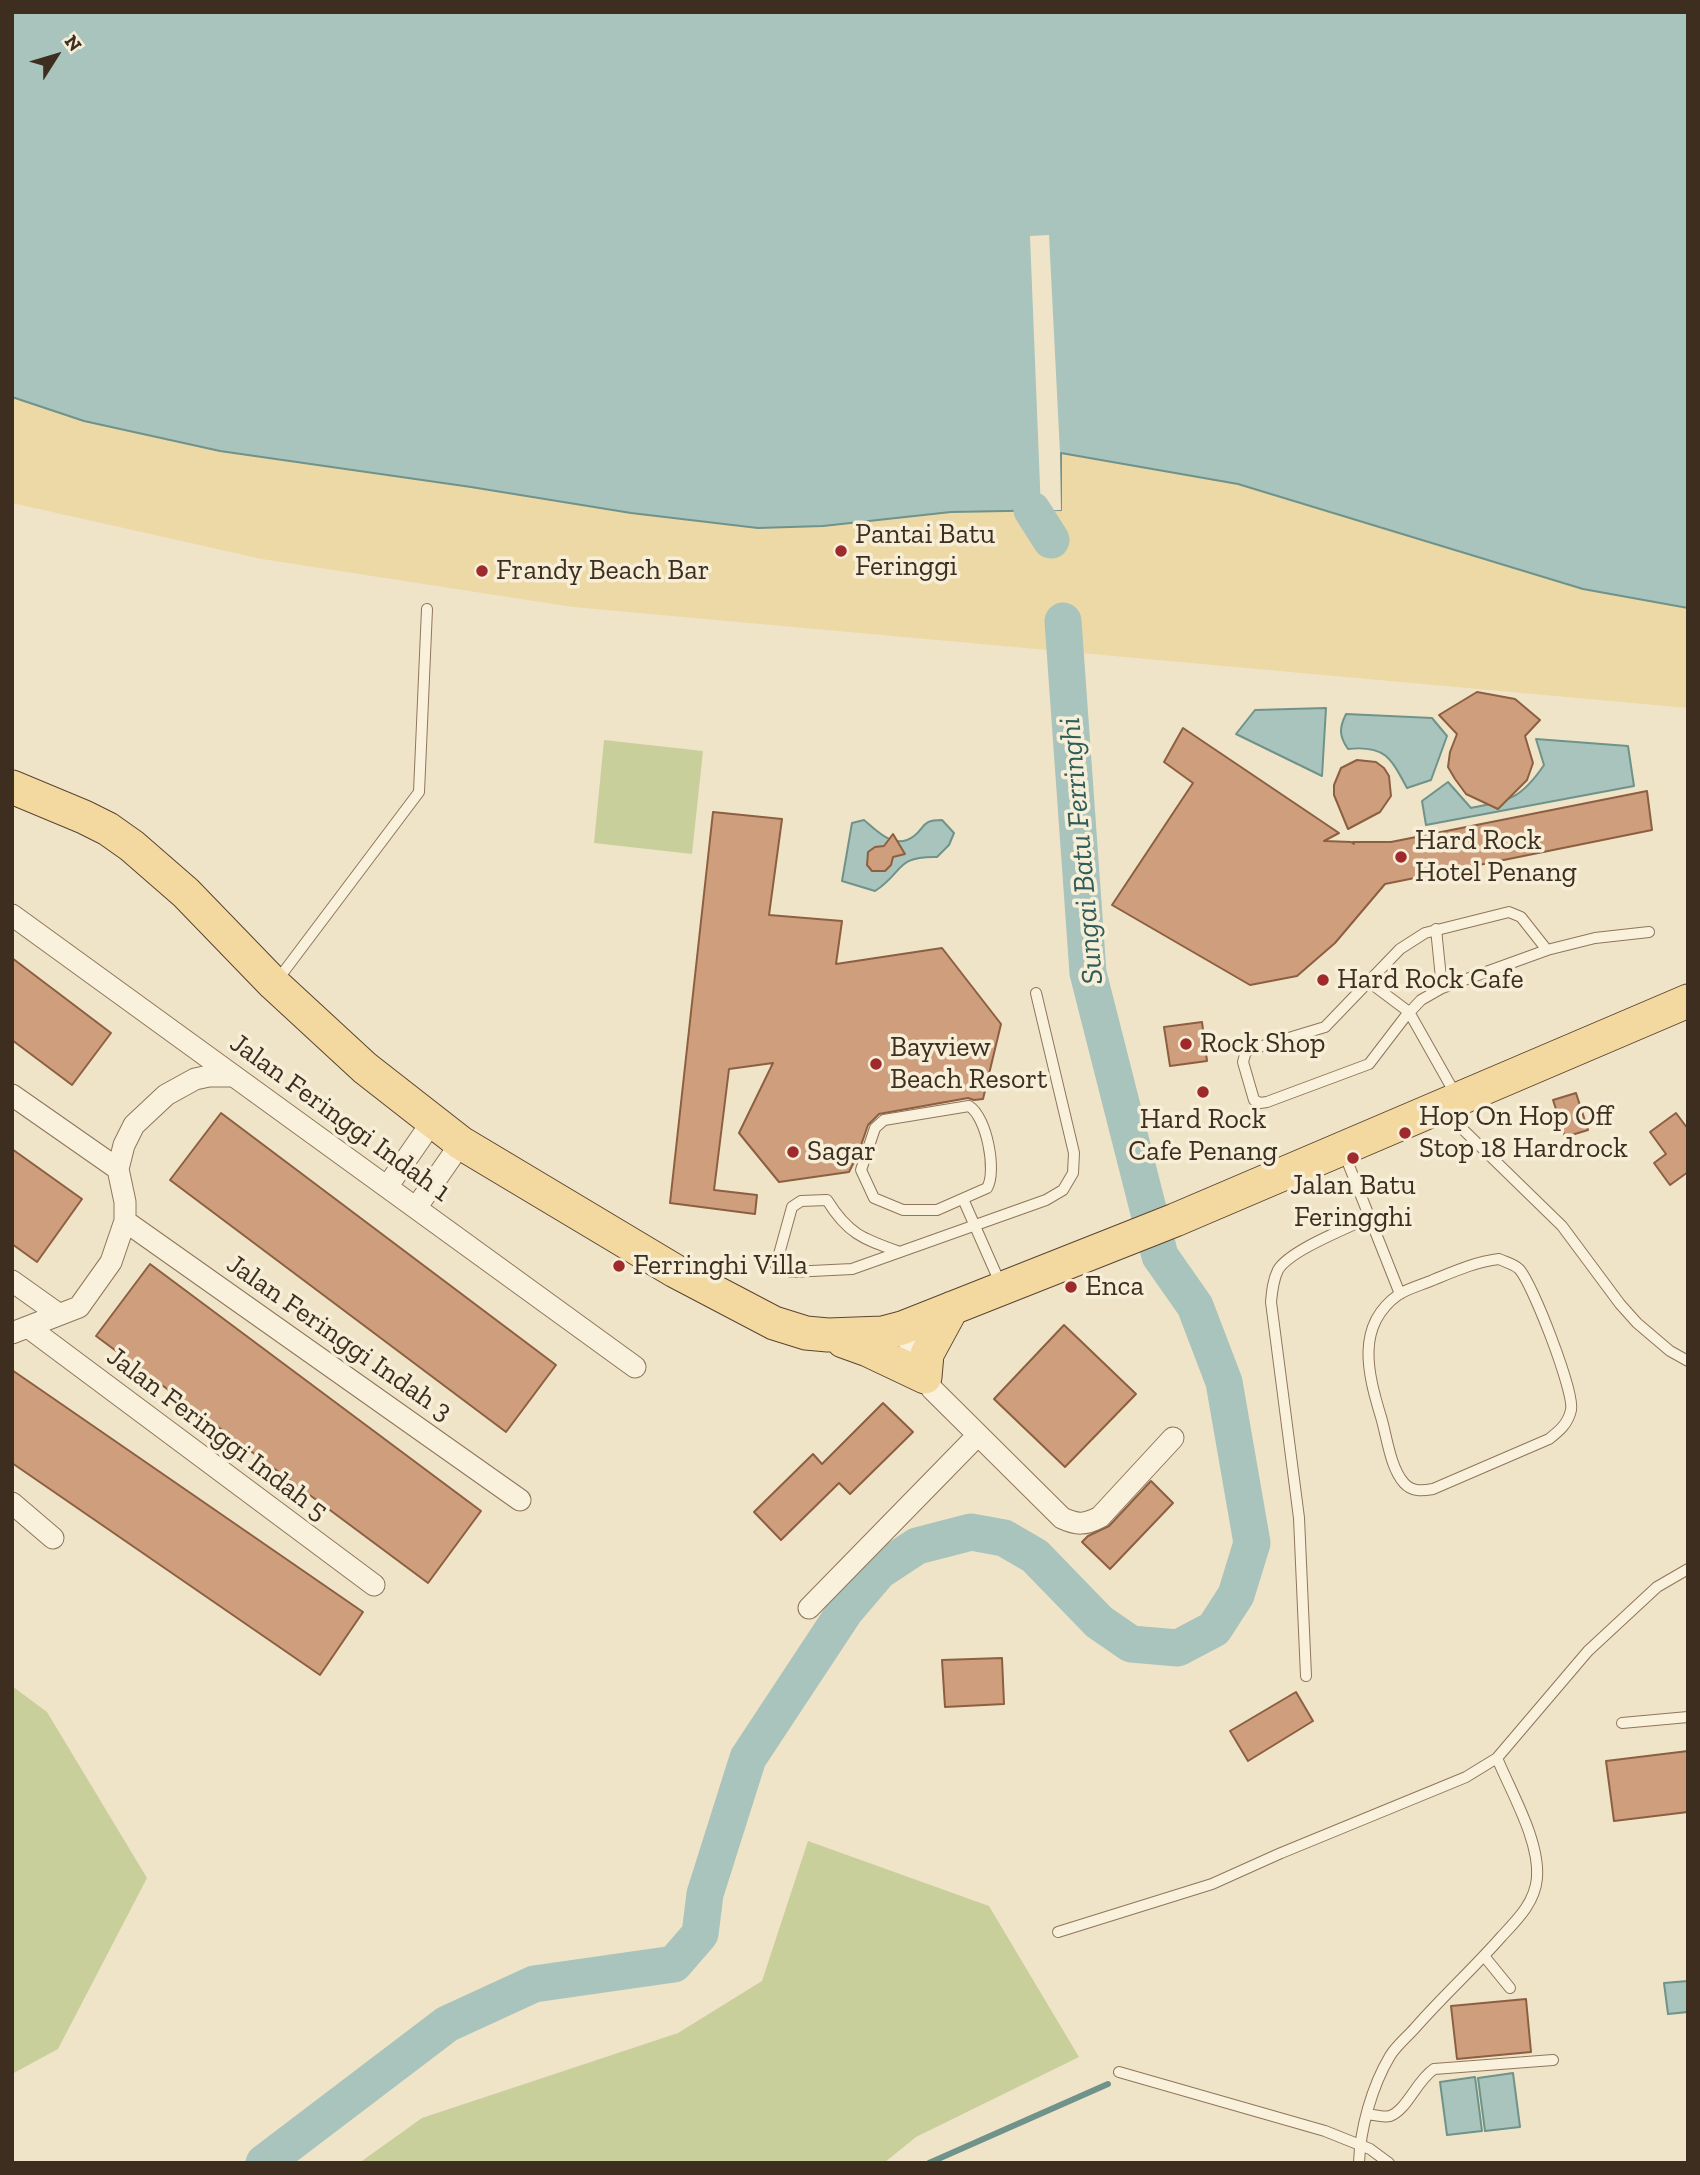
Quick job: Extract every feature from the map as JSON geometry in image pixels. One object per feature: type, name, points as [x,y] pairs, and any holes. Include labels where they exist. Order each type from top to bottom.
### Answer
[{"type":"main road","points":[[12,787],[84,817],[132,846],[186,893],[274,984],[365,1068],[461,1143],[676,1271],[774,1323],[806,1333],[883,1334],[902,1328],[1175,1220],[1688,1001]]},
{"type":"main road","points":[[828,1335],[868,1350],[925,1377],[928,1354],[952,1308]]},
{"type":"street","name":"Jalan Feringgi Indah 1","points":[[12,915],[635,1367]]},
{"type":"street","points":[[20,1330],[57,1313],[79,1307],[111,1262],[125,1221],[125,1202],[118,1169],[124,1145],[134,1125],[166,1095],[195,1079],[234,1076]]},
{"type":"street","points":[[12,1095],[118,1169]]},
{"type":"street","points":[[387,1187],[432,1122]]},
{"type":"street","points":[[416,1208],[461,1143]]},
{"type":"street","name":"Jalan Feringgi Indah 3","points":[[125,1221],[520,1500]]},
{"type":"street","points":[[12,1281],[57,1313]]},
{"type":"street","points":[[902,1328],[932,1389],[1062,1518],[1074,1524],[1088,1524],[1100,1517],[1172,1438]]},
{"type":"street","name":"Jalan Feringgi Indah 5","points":[[20,1330],[374,1585]]},
{"type":"street","points":[[809,1608],[978,1435]]},
{"type":"street","points":[[12,1503],[53,1538]]},
{"type":"lane","points":[[274,984],[419,792],[427,609]]},
{"type":"lane","points":[[1547,950],[1514,912],[1436,929],[1410,941],[1325,1027],[1246,1051],[1243,1062],[1254,1100],[1267,1102],[1369,1064],[1409,1012],[1421,1000],[1442,988],[1547,950],[1595,938],[1649,932]]},
{"type":"lane","points":[[1436,929],[1442,988]]},
{"type":"lane","points":[[1369,982],[1409,1012],[1450,1104],[1562,1226],[1637,1323],[1670,1351],[1688,1361]]},
{"type":"lane","points":[[900,1252],[865,1240],[840,1222],[827,1200],[801,1201],[792,1207],[776,1265],[791,1272],[852,1269],[974,1226],[1046,1200],[1063,1190],[1073,1173],[1074,1153],[1036,993]]},
{"type":"lane","points":[[964,1106],[974,1108],[987,1130],[991,1179],[984,1191],[963,1199],[937,1210],[903,1209],[874,1198],[861,1170],[877,1124],[884,1120],[964,1106]]},
{"type":"lane","points":[[1342,1149],[1400,1294]]},
{"type":"lane","points":[[963,1199],[1002,1287]]},
{"type":"lane","points":[[1306,1676],[1299,1518],[1271,1302],[1272,1285],[1279,1268],[1297,1252],[1370,1217]]},
{"type":"lane","points":[[1499,1259],[1517,1267],[1530,1284],[1570,1389],[1572,1409],[1564,1427],[1549,1439],[1433,1489],[1419,1491],[1406,1485],[1397,1474],[1374,1393],[1367,1353],[1368,1336],[1376,1321],[1386,1306],[1400,1294],[1479,1262],[1499,1259]]},
{"type":"lane","points":[[1058,1932],[1212,1884],[1466,1777],[1497,1758],[1588,1651],[1657,1587],[1688,1569]]},
{"type":"lane","points":[[1622,1723],[1688,1717]]},
{"type":"lane","points":[[1359,2163],[1359,2144],[1367,2114],[1390,2056],[1525,1911],[1534,1896],[1537,1878],[1533,1844],[1497,1758]]},
{"type":"lane","points":[[1484,1956],[1510,1988]]},
{"type":"lane","points":[[1367,2114],[1388,2117],[1398,2111],[1425,2075],[1434,2069],[1553,2060]]},
{"type":"lane","points":[[1119,2072],[1325,2131],[1359,2144],[1384,2157],[1389,2163]]},
{"type":"green space","points":[[604,740],[703,751],[692,854],[594,843]]},
{"type":"green space","points":[[12,1686],[47,1712],[147,1878],[58,2049],[12,2074]]},
{"type":"green space","points":[[808,1841],[989,1906],[1079,2057],[916,2137],[884,2163],[359,2163],[422,2118],[678,2033],[762,1981]]},
{"type":"sand","name":"Pantai Batu Feringgi","points":[[12,397],[84,421],[220,451],[631,513],[758,528],[823,526],[951,512],[1061,510],[1060,453],[1238,484],[1583,589],[1688,608],[1688,708],[573,607],[262,559],[12,503]]},
{"type":"water","points":[[12,12],[1688,12],[1688,608],[1583,589],[1238,484],[1061,453],[1061,510],[951,512],[823,526],[758,528],[631,513],[220,451],[84,421],[12,397]]},
{"type":"water","points":[[1326,708],[1322,776],[1236,734],[1255,710]]},
{"type":"water","points":[[1346,714],[1432,718],[1447,736],[1431,780],[1407,788],[1391,761],[1379,752],[1361,748],[1348,749],[1341,732]]},
{"type":"water","points":[[1536,739],[1628,746],[1634,786],[1426,825],[1422,801],[1448,782],[1471,808],[1505,800],[1521,791],[1544,765]]},
{"type":"water","points":[[864,820],[893,840],[907,840],[927,823],[935,820],[942,820],[954,833],[949,845],[937,857],[923,857],[907,862],[875,891],[842,881],[852,823]]},
{"type":"water","points":[[1688,1981],[1688,2012],[1668,2014],[1664,1983]]},
{"type":"water","points":[[1513,2073],[1520,2127],[1485,2131],[1478,2078]]},
{"type":"water","points":[[1475,2077],[1482,2131],[1447,2135],[1440,2082]]},
{"type":"pier","points":[[1049,235],[1061,510],[1041,511],[1030,236]]},
{"type":"building","points":[[1477,692],[1515,699],[1540,720],[1525,736],[1533,763],[1527,780],[1498,809],[1466,794],[1448,767],[1457,734],[1439,715]]},
{"type":"building","points":[[1183,728],[1339,833],[1324,841],[1354,844],[1353,842],[1391,842],[1647,791],[1652,830],[1385,884],[1335,943],[1297,976],[1250,985],[1112,905],[1193,783],[1164,762]]},
{"type":"building","points":[[1357,760],[1376,762],[1384,768],[1389,776],[1391,796],[1380,812],[1348,829],[1334,795],[1334,785],[1341,768]]},
{"type":"building","points":[[713,812],[782,819],[769,915],[842,921],[836,964],[942,948],[1001,1024],[983,1099],[968,1098],[879,1114],[868,1125],[849,1172],[779,1182],[739,1133],[773,1063],[729,1069],[714,1190],[757,1195],[755,1214],[670,1203]]},
{"type":"building","points":[[893,834],[905,854],[893,857],[891,865],[885,871],[872,871],[867,865],[868,852],[875,847],[884,846]]},
{"type":"building","points":[[12,958],[111,1033],[72,1085],[12,1040]]},
{"type":"building","name":"Rock Shop","points":[[1202,1022],[1207,1061],[1170,1066],[1164,1027]]},
{"type":"building","points":[[1576,1093],[1588,1130],[1565,1137],[1553,1100]]},
{"type":"building","points":[[221,1113],[556,1365],[506,1432],[170,1180]]},
{"type":"building","points":[[1676,1113],[1688,1129],[1688,1172],[1670,1185],[1654,1163],[1666,1154],[1650,1132]]},
{"type":"building","points":[[12,1149],[82,1199],[37,1262],[12,1244]]},
{"type":"building","points":[[150,1264],[481,1511],[428,1583],[96,1336]]},
{"type":"building","points":[[1064,1325],[1136,1394],[1065,1467],[994,1399]]},
{"type":"building","points":[[12,1370],[363,1612],[320,1675],[12,1463]]},
{"type":"building","points":[[883,1403],[913,1432],[850,1494],[839,1483],[781,1540],[754,1512],[813,1454],[822,1464]]},
{"type":"building","points":[[1151,1481],[1173,1503],[1110,1569],[1082,1542],[1088,1536],[1109,1526]]},
{"type":"building","points":[[1002,1658],[1004,1704],[945,1707],[942,1660]]},
{"type":"building","points":[[1296,1692],[1313,1721],[1248,1761],[1230,1731]]},
{"type":"building","points":[[1688,1751],[1688,1812],[1614,1821],[1606,1761]]},
{"type":"building","points":[[1526,1999],[1531,2052],[1457,2059],[1451,2006]]},
{"type":"waterway","name":"Sungai Batu Ferringhi","points":[[1032,510],[1051,540]]},
{"type":"waterway","name":"Sungai Batu Ferringhi","points":[[264,2163],[447,2024],[534,1984],[674,1964],[700,1934],[705,1894],[748,1758],[845,1611],[879,1571],[917,1546],[971,1532],[1004,1538],[1035,1556],[1099,1622],[1131,1644],[1178,1648],[1214,1629],[1236,1595],[1252,1543],[1224,1382],[1195,1306],[1160,1256],[1088,973],[1063,621]]},
{"type":"waterway","points":[[929,2163],[1108,2084]]},
{"type":"place","name":"Pantai Batu Feringgi","points":[[841,551]]},
{"type":"place","name":"Frandy Beach Bar","points":[[482,571]]},
{"type":"place","name":"Hard Rock Hotel Penang","points":[[1401,857]]},
{"type":"place","name":"Hard Rock Cafe","points":[[1323,980]]},
{"type":"place","name":"Rock Shop","points":[[1186,1044]]},
{"type":"place","name":"Bayview Beach Resort","points":[[876,1064]]},
{"type":"place","name":"Hard Rock Cafe Penang","points":[[1203,1092]]},
{"type":"place","name":"Hop On Hop Off Stop 18 Hardrock","points":[[1405,1133]]},
{"type":"place","name":"Sagar","points":[[793,1152]]},
{"type":"place","name":"Jalan Batu Feringghi","points":[[1353,1158]]},
{"type":"place","name":"Ferringhi Villa","points":[[619,1266]]},
{"type":"place","name":"Enca","points":[[1071,1287]]}]
